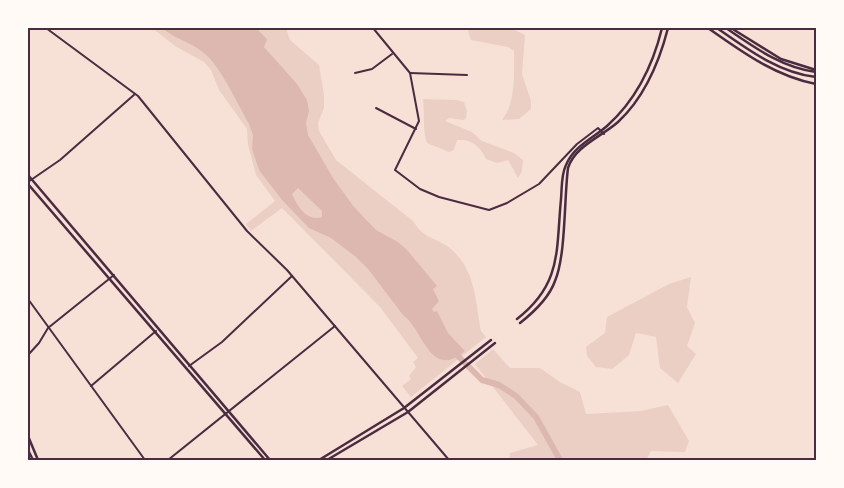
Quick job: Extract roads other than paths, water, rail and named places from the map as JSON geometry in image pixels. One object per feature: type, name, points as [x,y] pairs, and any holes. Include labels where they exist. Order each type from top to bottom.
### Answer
[{"type":"main road","points":[[518,319],[537,302],[551,280],[566,163],[578,147],[602,132],[627,104],[643,81],[657,49],[662,28]]},
{"type":"main road","points":[[520,323],[539,306],[555,282],[561,254],[569,166],[580,149],[626,114],[643,91],[656,67],[668,28]]},
{"type":"main road","points":[[708,28],[763,65],[785,76],[816,84]]},
{"type":"main road","points":[[717,28],[777,66],[804,76],[816,77]]},
{"type":"main road","points":[[726,28],[780,62],[805,71],[816,71]]},
{"type":"main road","points":[[731,28],[781,60],[816,71]]},
{"type":"main road","points":[[28,176],[270,460]]},
{"type":"main road","points":[[28,183],[265,460]]},
{"type":"main road","points":[[319,460],[404,408],[491,340]]},
{"type":"main road","points":[[327,460],[408,412],[495,343]]},
{"type":"main road","points":[[28,436],[38,460]]},
{"type":"main road","points":[[28,450],[32,460]]},
{"type":"street","points":[[46,28],[135,94],[247,231],[292,276],[449,460]]},
{"type":"street","points":[[373,28],[410,73],[419,122],[395,170],[420,190],[489,210],[507,203],[539,184],[577,144],[598,128],[602,132]]},
{"type":"street","points":[[355,73],[372,69],[393,53]]},
{"type":"street","points":[[410,73],[468,75]]},
{"type":"street","points":[[28,183],[60,160],[135,94]]},
{"type":"street","points":[[376,108],[416,129]]},
{"type":"street","points":[[28,355],[40,343],[48,328],[114,275]]},
{"type":"street","points":[[186,368],[222,342],[292,276]]},
{"type":"street","points":[[28,299],[145,460]]},
{"type":"street","points":[[168,460],[335,326]]},
{"type":"street","points":[[91,386],[159,328]]},
{"type":"waterway","points":[[454,352],[482,380],[499,385],[516,396],[536,417],[560,460]]}]
